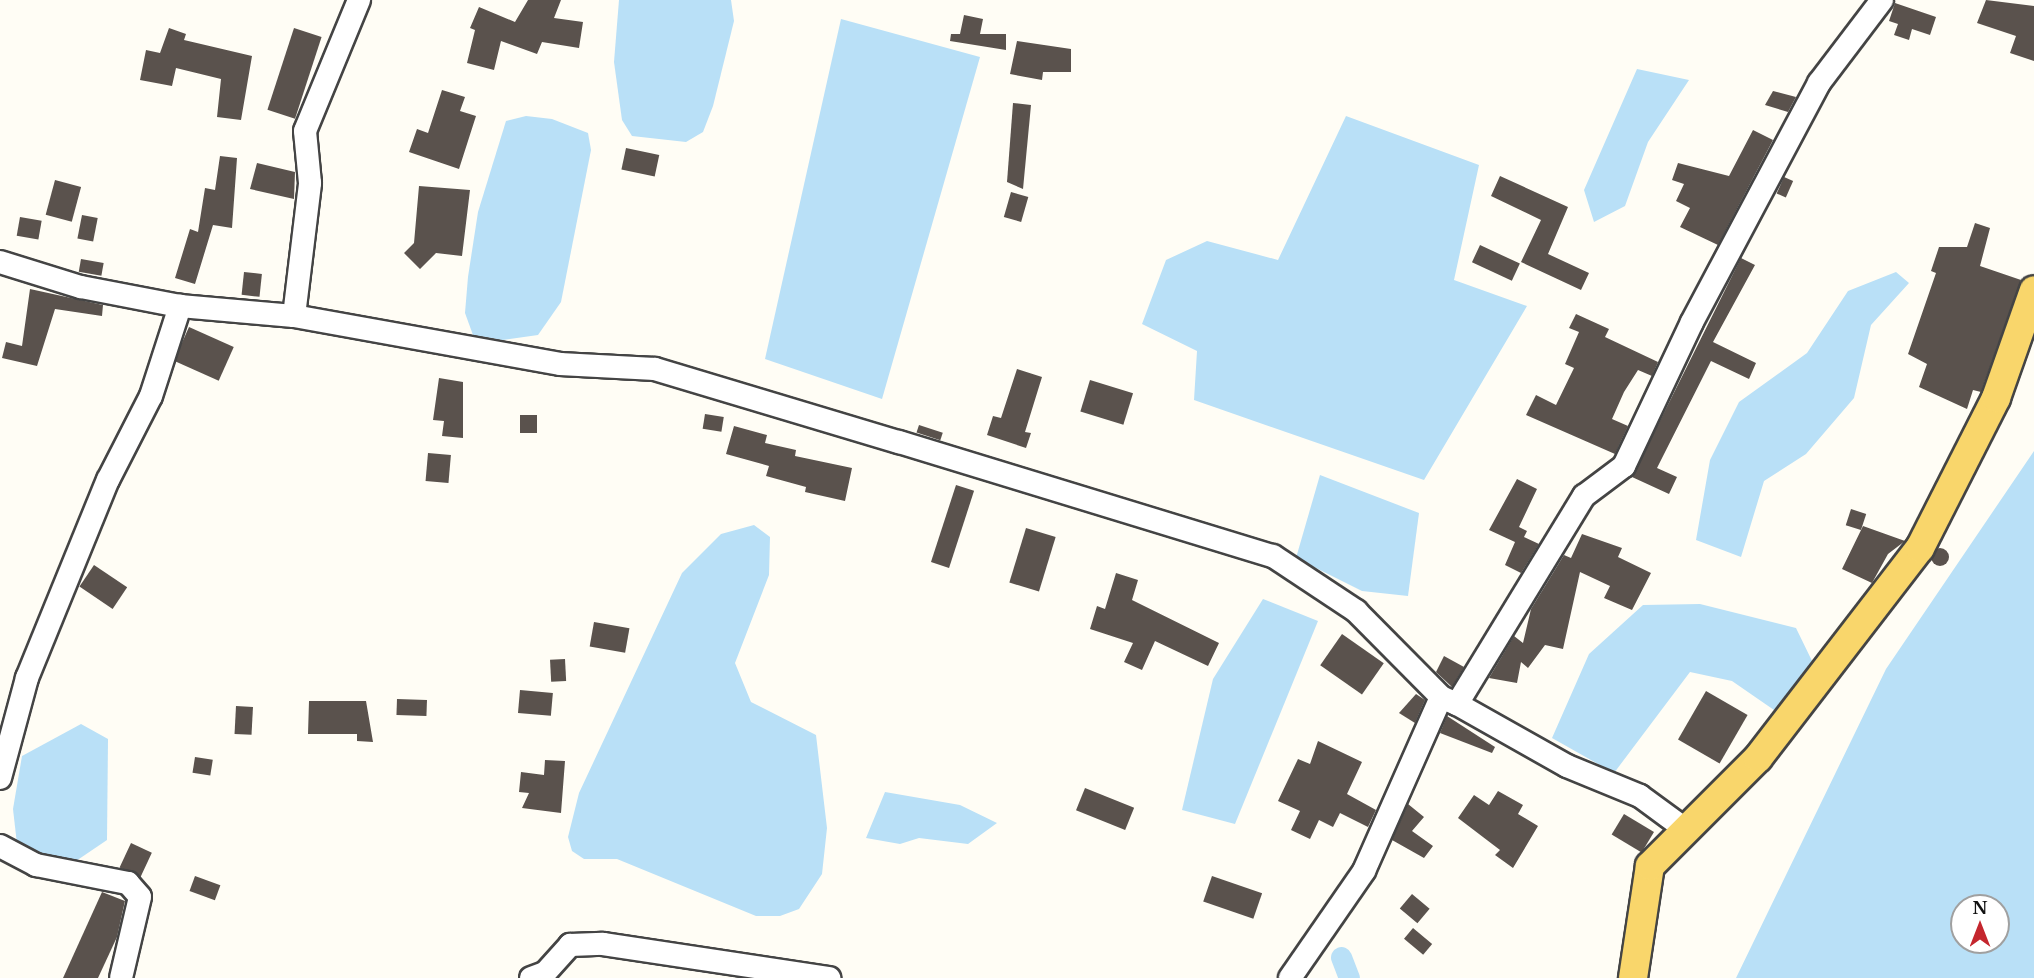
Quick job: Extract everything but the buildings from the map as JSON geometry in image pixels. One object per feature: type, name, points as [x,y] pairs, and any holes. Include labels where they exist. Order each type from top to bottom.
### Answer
[{"type":"main road","points":[[1633,978],[1650,866],[1758,758],[1920,548],[1996,398],[2034,290]]},
{"type":"street","points":[[294,316],[310,183],[305,131],[358,0]]},
{"type":"street","points":[[1290,978],[1364,871],[1449,700],[1584,496],[1624,466],[1692,322],[1819,83],[1882,0]]},
{"type":"street","points":[[0,262],[81,287],[180,306],[294,316],[560,364],[655,369],[1273,556],[1356,611],[1449,700],[1567,766],[1640,796],[1685,829]]},
{"type":"street","points":[[0,778],[27,678],[108,480],[151,396],[180,306]]},
{"type":"street","points":[[0,846],[36,865],[128,883],[141,897],[121,978]]},
{"type":"street","points":[[531,978],[544,973],[570,945],[603,944],[829,978]]},
{"type":"water","points":[[619,0],[731,0],[734,21],[713,106],[703,132],[686,142],[632,136],[622,120],[614,62]]},
{"type":"water","points":[[841,19],[980,57],[882,399],[765,359]]},
{"type":"water","points":[[1637,69],[1689,80],[1648,142],[1625,206],[1594,222],[1584,190]]},
{"type":"water","points":[[526,116],[552,119],[588,133],[591,150],[561,302],[538,335],[502,340],[473,335],[465,313],[478,212],[506,121]]},
{"type":"water","points":[[1346,116],[1479,165],[1454,280],[1527,306],[1424,480],[1194,400],[1197,351],[1142,324],[1166,260],[1207,241],[1278,260]]},
{"type":"water","points":[[1896,272],[1909,283],[1871,325],[1854,398],[1806,454],[1764,481],[1741,557],[1696,540],[1710,460],[1739,402],[1807,353],[1848,291]]},
{"type":"water","points":[[2034,451],[2034,978],[1736,978],[1886,669]]},
{"type":"water","points":[[1320,475],[1419,513],[1408,596],[1362,591],[1296,558]]},
{"type":"water","points":[[754,525],[770,537],[769,575],[735,663],[751,702],[816,735],[827,828],[822,874],[799,909],[780,916],[756,916],[617,859],[584,859],[572,851],[568,837],[579,793],[682,573],[721,534]]},
{"type":"water","points":[[1263,599],[1318,621],[1235,824],[1182,810],[1213,679]]},
{"type":"water","points":[[1700,604],[1796,628],[1814,665],[1774,710],[1732,681],[1690,672],[1614,773],[1552,738],[1589,654],[1643,605]]},
{"type":"water","points":[[81,724],[108,739],[107,840],[76,861],[30,859],[17,844],[13,809],[22,756]]},
{"type":"water","points":[[885,792],[960,805],[997,823],[968,844],[919,838],[900,844],[866,838]]},
{"type":"waterway","points":[[1341,957],[1349,978]]}]
